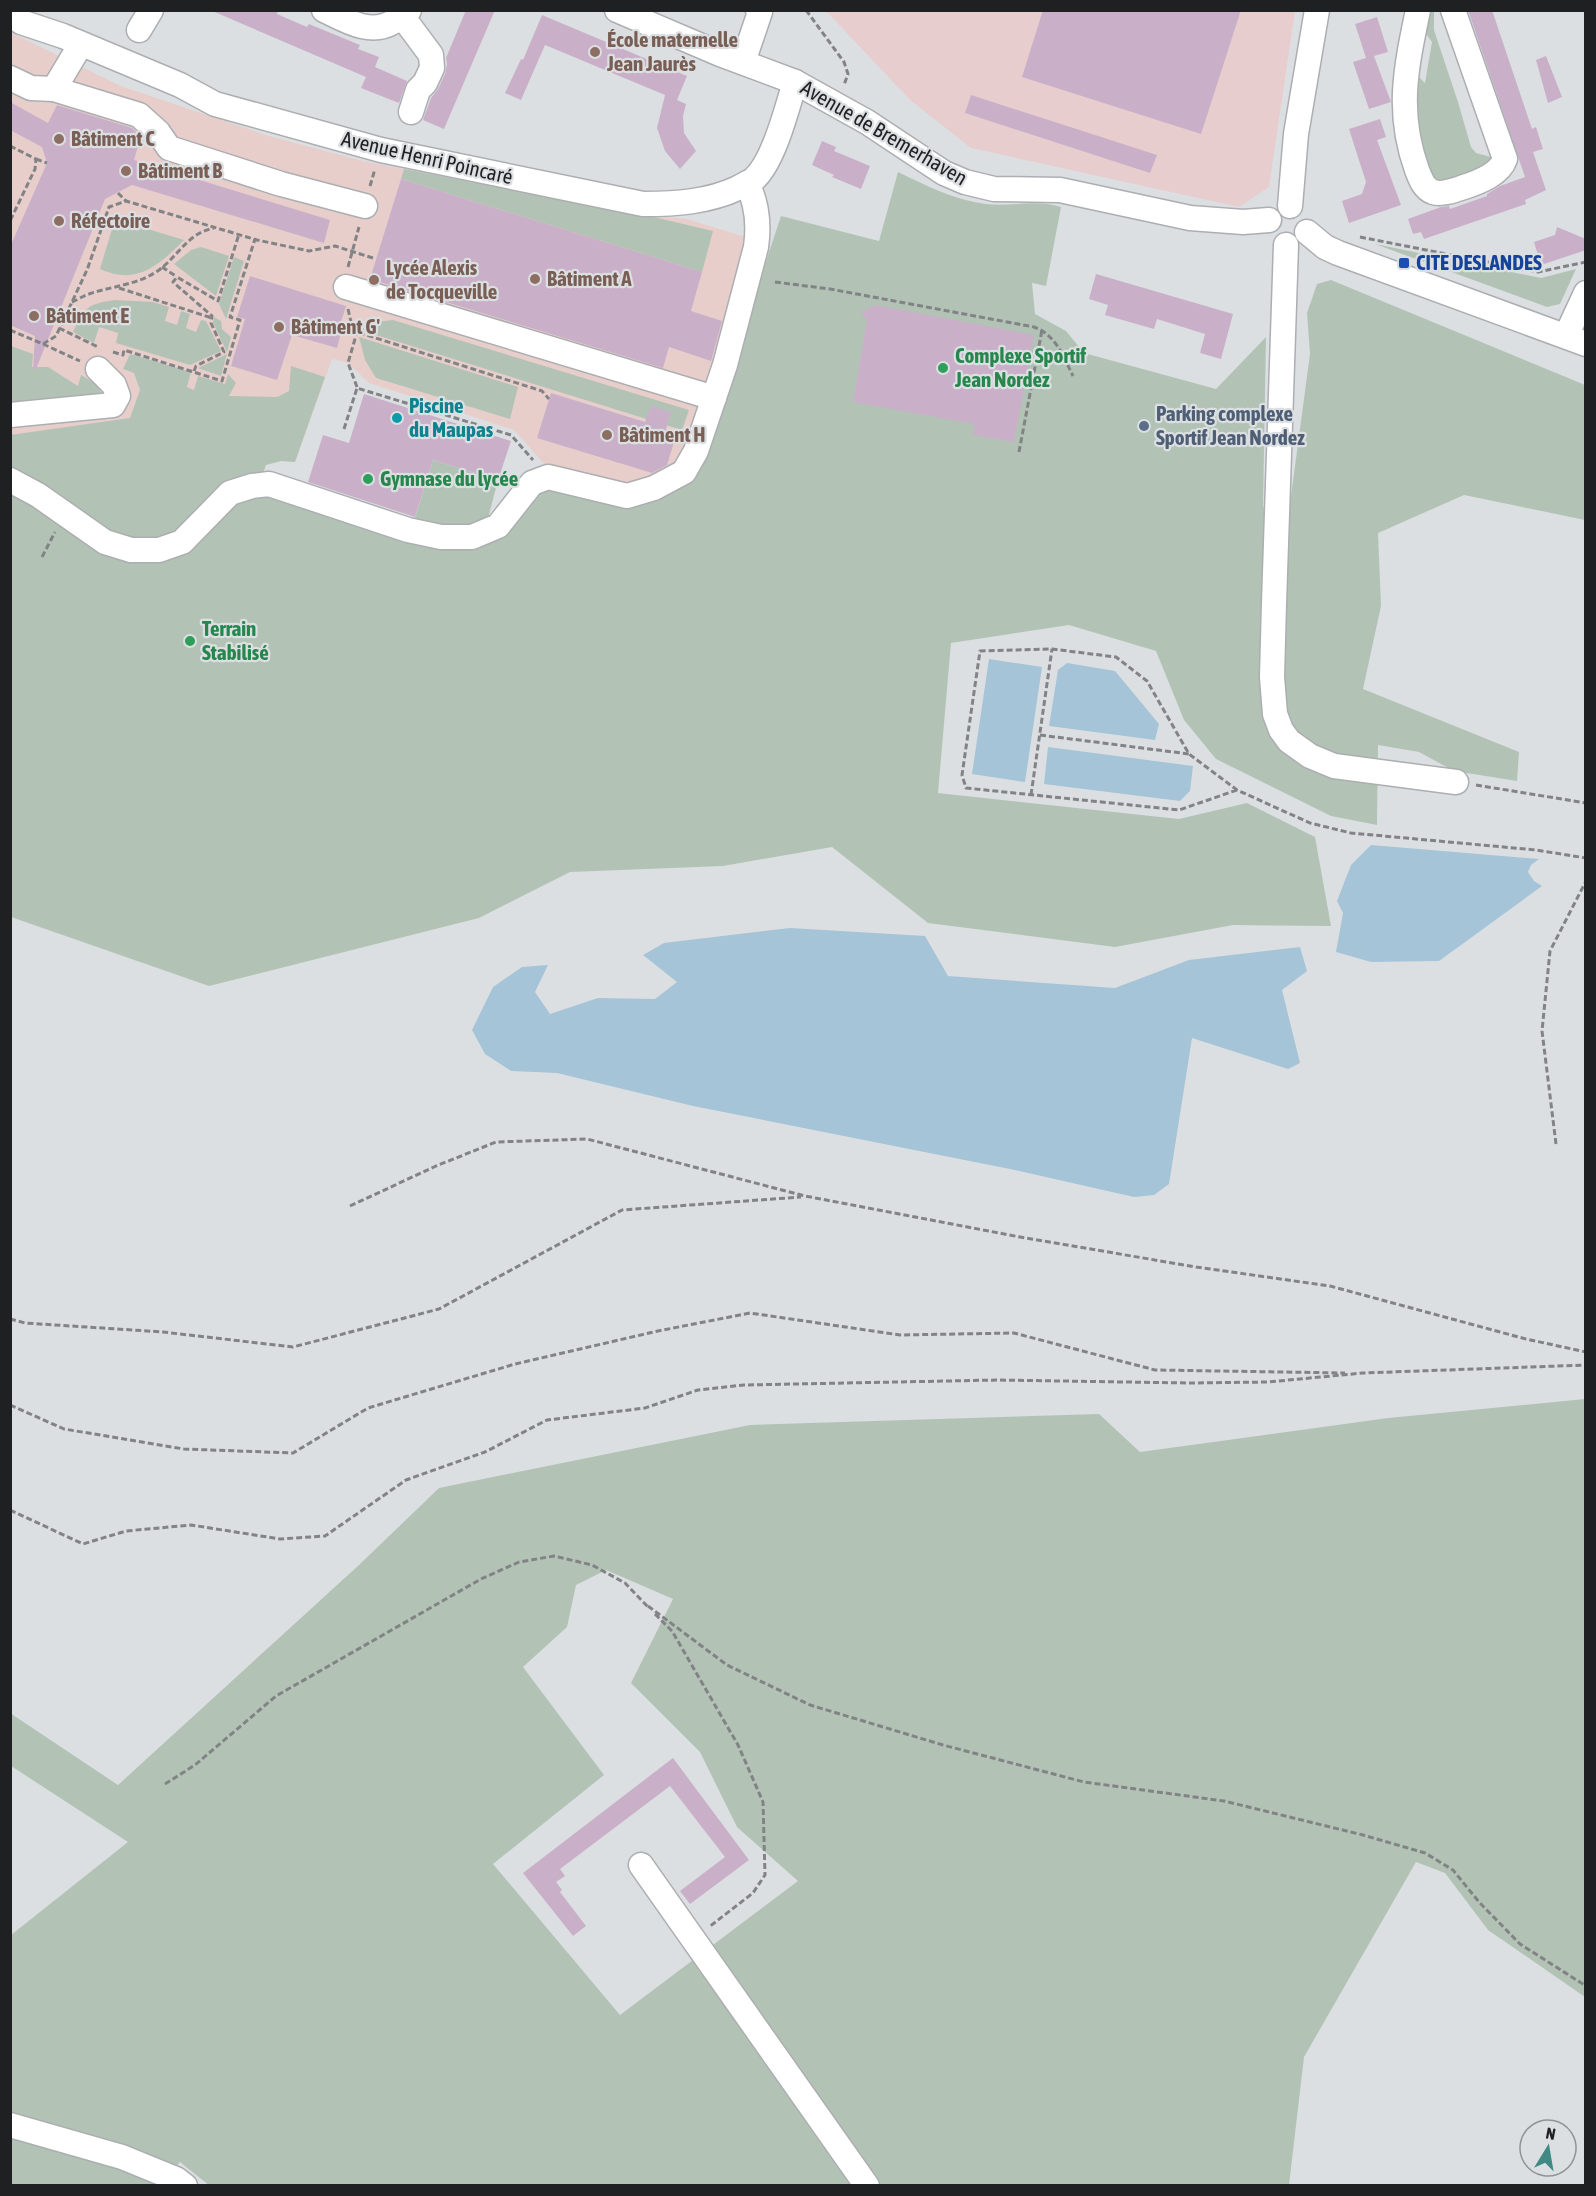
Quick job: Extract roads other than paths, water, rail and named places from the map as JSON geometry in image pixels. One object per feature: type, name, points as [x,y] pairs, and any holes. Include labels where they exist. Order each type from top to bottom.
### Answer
[{"type":"street","points":[[324,10],[365,27],[384,26],[406,13],[431,55],[432,68],[425,83],[418,90],[411,112]]},
{"type":"street","name":"Avenue de Bremerhaven","points":[[617,10],[795,82],[867,122],[944,172],[980,187],[1060,190],[1191,218],[1243,222],[1269,220]]},
{"type":"street","points":[[743,62],[760,12],[758,10]]},
{"type":"street","points":[[1290,206],[1296,134],[1317,10]]},
{"type":"street","points":[[1418,10],[1405,81],[1403,108],[1414,162],[1425,187],[1433,192],[1443,193],[1475,183],[1498,169],[1503,164],[1504,153],[1453,10]]},
{"type":"street","name":"Avenue Henri Poincaré","points":[[10,15],[21,22],[180,85],[215,104],[381,150],[643,204],[669,204],[711,198],[755,178],[763,168],[775,143],[795,82]]},
{"type":"street","points":[[54,89],[81,44]]},
{"type":"street","points":[[10,78],[31,88],[54,89],[139,114],[158,132],[169,148],[281,184],[365,206]]},
{"type":"street","points":[[10,480],[38,495],[105,542],[131,550],[159,550],[182,542],[230,493],[252,486],[269,484],[408,530],[441,537],[472,537],[498,526],[532,483],[548,477],[627,496],[654,488],[684,472],[696,451],[714,398],[756,248],[759,228],[747,183]]},
{"type":"street","points":[[1290,206],[1304,213],[1307,219],[1307,232],[1299,242],[1280,244],[1270,235],[1269,220],[1279,207],[1290,206]]},
{"type":"street","points":[[1307,232],[1325,247],[1338,253],[1576,340],[1585,297]]},
{"type":"street","points":[[1286,245],[1272,677],[1275,714],[1281,730],[1289,741],[1310,756],[1334,766],[1456,782]]},
{"type":"street","points":[[346,287],[714,398]]},
{"type":"street","points":[[10,415],[113,405],[118,396],[114,385],[98,369]]},
{"type":"street","points":[[641,1865],[867,2186]]},
{"type":"street","points":[[10,2126],[122,2157],[176,2179],[185,2186]]},
{"type":"water","points":[[989,659],[1042,667],[1025,782],[972,774]]},
{"type":"water","points":[[1067,663],[1115,671],[1159,724],[1155,740],[1049,726],[1058,670]]},
{"type":"water","points":[[1048,747],[1193,766],[1190,791],[1180,801],[1044,784]]},
{"type":"water","points":[[1371,845],[1539,859],[1531,865],[1528,872],[1534,881],[1542,886],[1439,961],[1371,962],[1336,952],[1343,913],[1337,901],[1351,865]]},
{"type":"water","points":[[790,928],[925,936],[948,976],[1115,988],[1189,960],[1300,947],[1307,971],[1282,990],[1300,1063],[1288,1069],[1192,1038],[1169,1184],[1154,1195],[1134,1197],[1010,1169],[693,1106],[557,1073],[511,1071],[485,1054],[472,1030],[493,987],[522,967],[548,965],[535,992],[550,1014],[598,998],[655,999],[677,982],[643,955],[664,943]]},
{"type":"place","name":"École maternelle Jean Jaurès","points":[[595,52]]},
{"type":"place","name":"Bâtiment C","points":[[59,139]]},
{"type":"place","name":"Bâtiment B","points":[[126,171]]},
{"type":"place","name":"Réfectoire","points":[[59,221]]},
{"type":"place","name":"CITE DESLANDES","points":[[1404,263]]},
{"type":"place","name":"Bâtiment A","points":[[535,279]]},
{"type":"place","name":"Lycée Alexis de Tocqueville","points":[[374,280]]},
{"type":"place","name":"Bâtiment E","points":[[34,316]]},
{"type":"place","name":"Bâtiment G'","points":[[279,327]]},
{"type":"place","name":"Complexe Sportif Jean Nordez","points":[[943,368]]},
{"type":"place","name":"Piscine du Maupas","points":[[397,418]]},
{"type":"place","name":"Parking complexe Sportif Jean Nordez","points":[[1144,426]]},
{"type":"place","name":"Bâtiment H","points":[[607,435]]},
{"type":"place","name":"Gymnase du lycée","points":[[368,479]]},
{"type":"place","name":"Terrain Stabilisé","points":[[190,641]]}]
